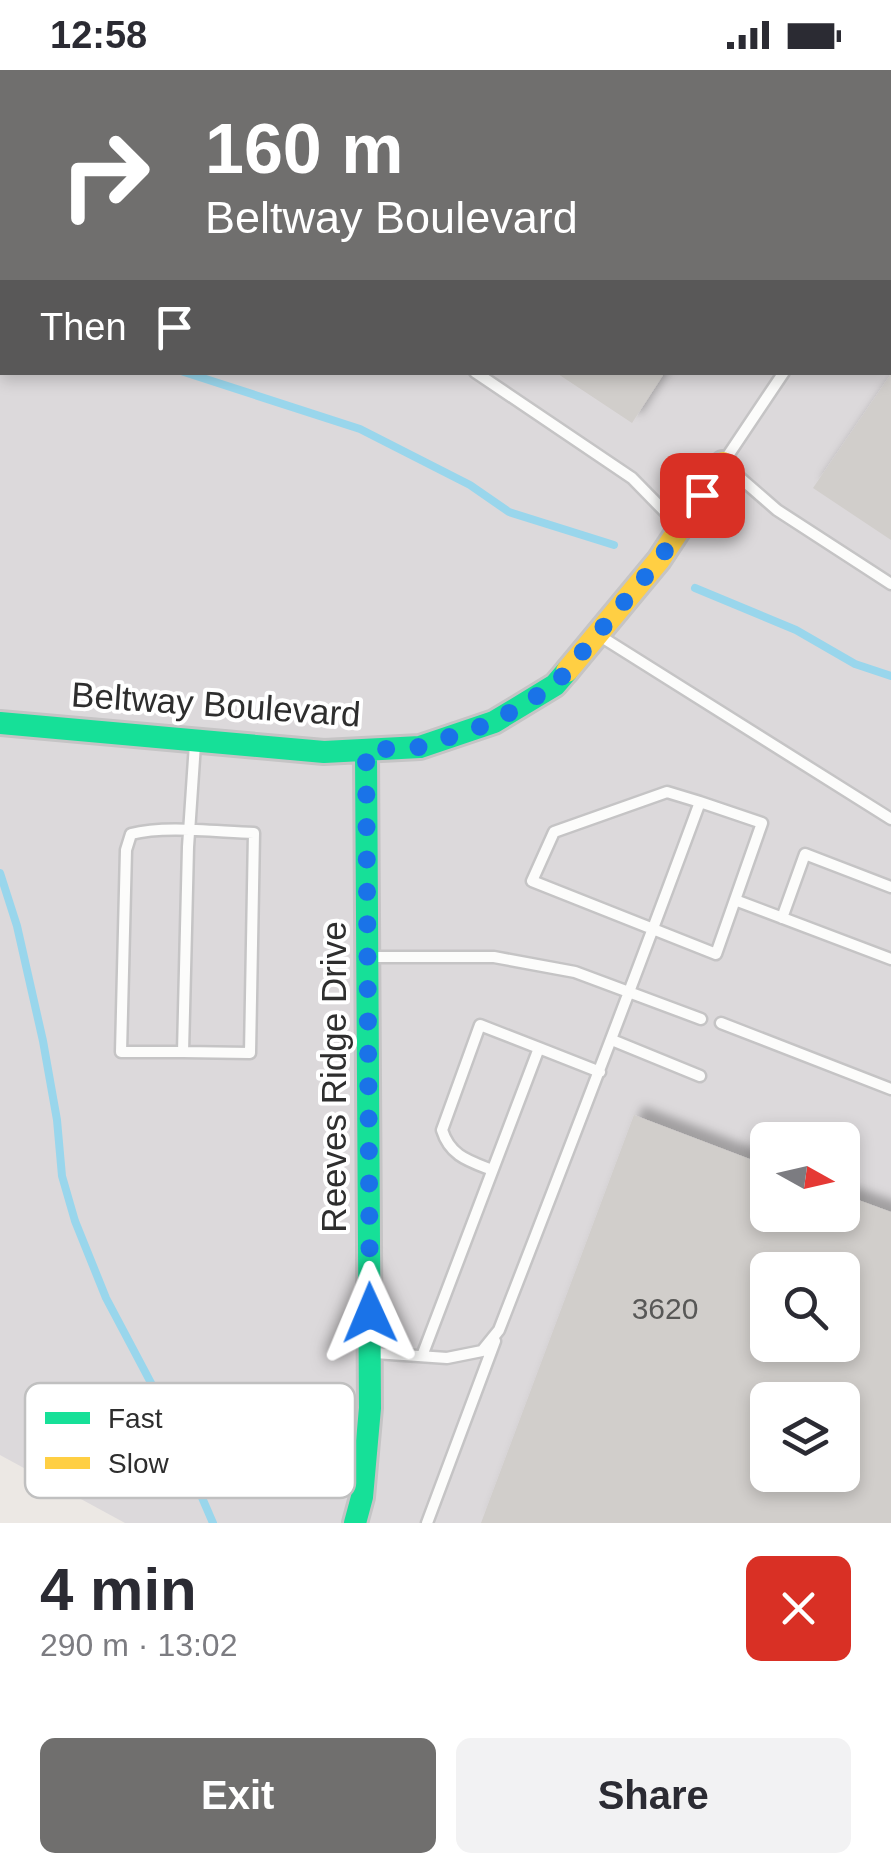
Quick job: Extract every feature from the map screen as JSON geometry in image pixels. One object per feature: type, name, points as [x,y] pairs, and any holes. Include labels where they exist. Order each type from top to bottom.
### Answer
[{"type":"street","name":"Beltway Boulevard","points":[[0,724],[324,752],[420,747],[494,722],[555,685],[659,560],[722,462]]},
{"type":"street","name":"Reeves Ridge Drive","points":[[355,1523],[362,1497],[370,1408],[366,750]]},
{"type":"lane","points":[[478,375],[632,478],[680,528]]},
{"type":"lane","points":[[782,375],[722,462],[777,510],[891,584]]},
{"type":"lane","points":[[598,634],[891,818]]},
{"type":"lane","points":[[183,1052],[188,832],[195,741]]},
{"type":"lane","points":[[667,792],[700,802],[762,824],[716,954],[532,881],[554,832],[667,792]]},
{"type":"lane","points":[[428,1523],[700,802]]},
{"type":"lane","points":[[254,833],[250,1053],[183,1052],[121,1052],[126,850],[130,834],[254,833]]},
{"type":"lane","points":[[782,918],[805,854],[891,886]]},
{"type":"lane","points":[[735,900],[891,958]]},
{"type":"lane","points":[[367,957],[494,957],[575,972],[701,1019]]},
{"type":"lane","points":[[722,1023],[891,1089]]},
{"type":"lane","points":[[492,1170],[460,1158],[446,1146],[442,1130],[480,1025],[600,1072]]},
{"type":"lane","points":[[612,1040],[700,1076]]},
{"type":"lane","points":[[422,1356],[539,1048]]},
{"type":"lane","points":[[370,1352],[447,1358],[482,1351],[499,1330]]},
{"type":"shaded area","points":[[0,375],[891,375],[891,1523],[125,1523],[79,1498],[355,1498],[355,1383],[25,1383],[25,1469],[0,1455]]},
{"type":"building","points":[[560,375],[663,375],[632,423]]},
{"type":"building","points":[[890,375],[891,375],[891,540],[813,488]]},
{"type":"building","points":[[634,1115],[750,1159],[750,1232],[860,1232],[860,1201],[891,1212],[891,1523],[481,1523]]},
{"type":"waterway","points":[[193,375],[360,429],[470,485],[509,512],[614,545]]},
{"type":"waterway","points":[[695,588],[796,630],[855,664],[891,676]]},
{"type":"waterway","points":[[0,873],[17,926],[43,1041],[62,1176],[75,1221],[106,1298],[151,1383]]},
{"type":"waterway","points":[[202,1498],[213,1523]]},
{"type":"traffic: fast","points":[[0,723],[324,752],[420,747],[494,722],[555,685],[567,671]]},
{"type":"traffic: fast","points":[[355,1523],[362,1497],[370,1408],[366,750]]},
{"type":"traffic: slow","points":[[567,671],[659,560],[723,463]]},
{"type":"route","points":[[370,1313],[366,750],[420,747],[494,722],[555,685],[659,560],[702,495]]}]
